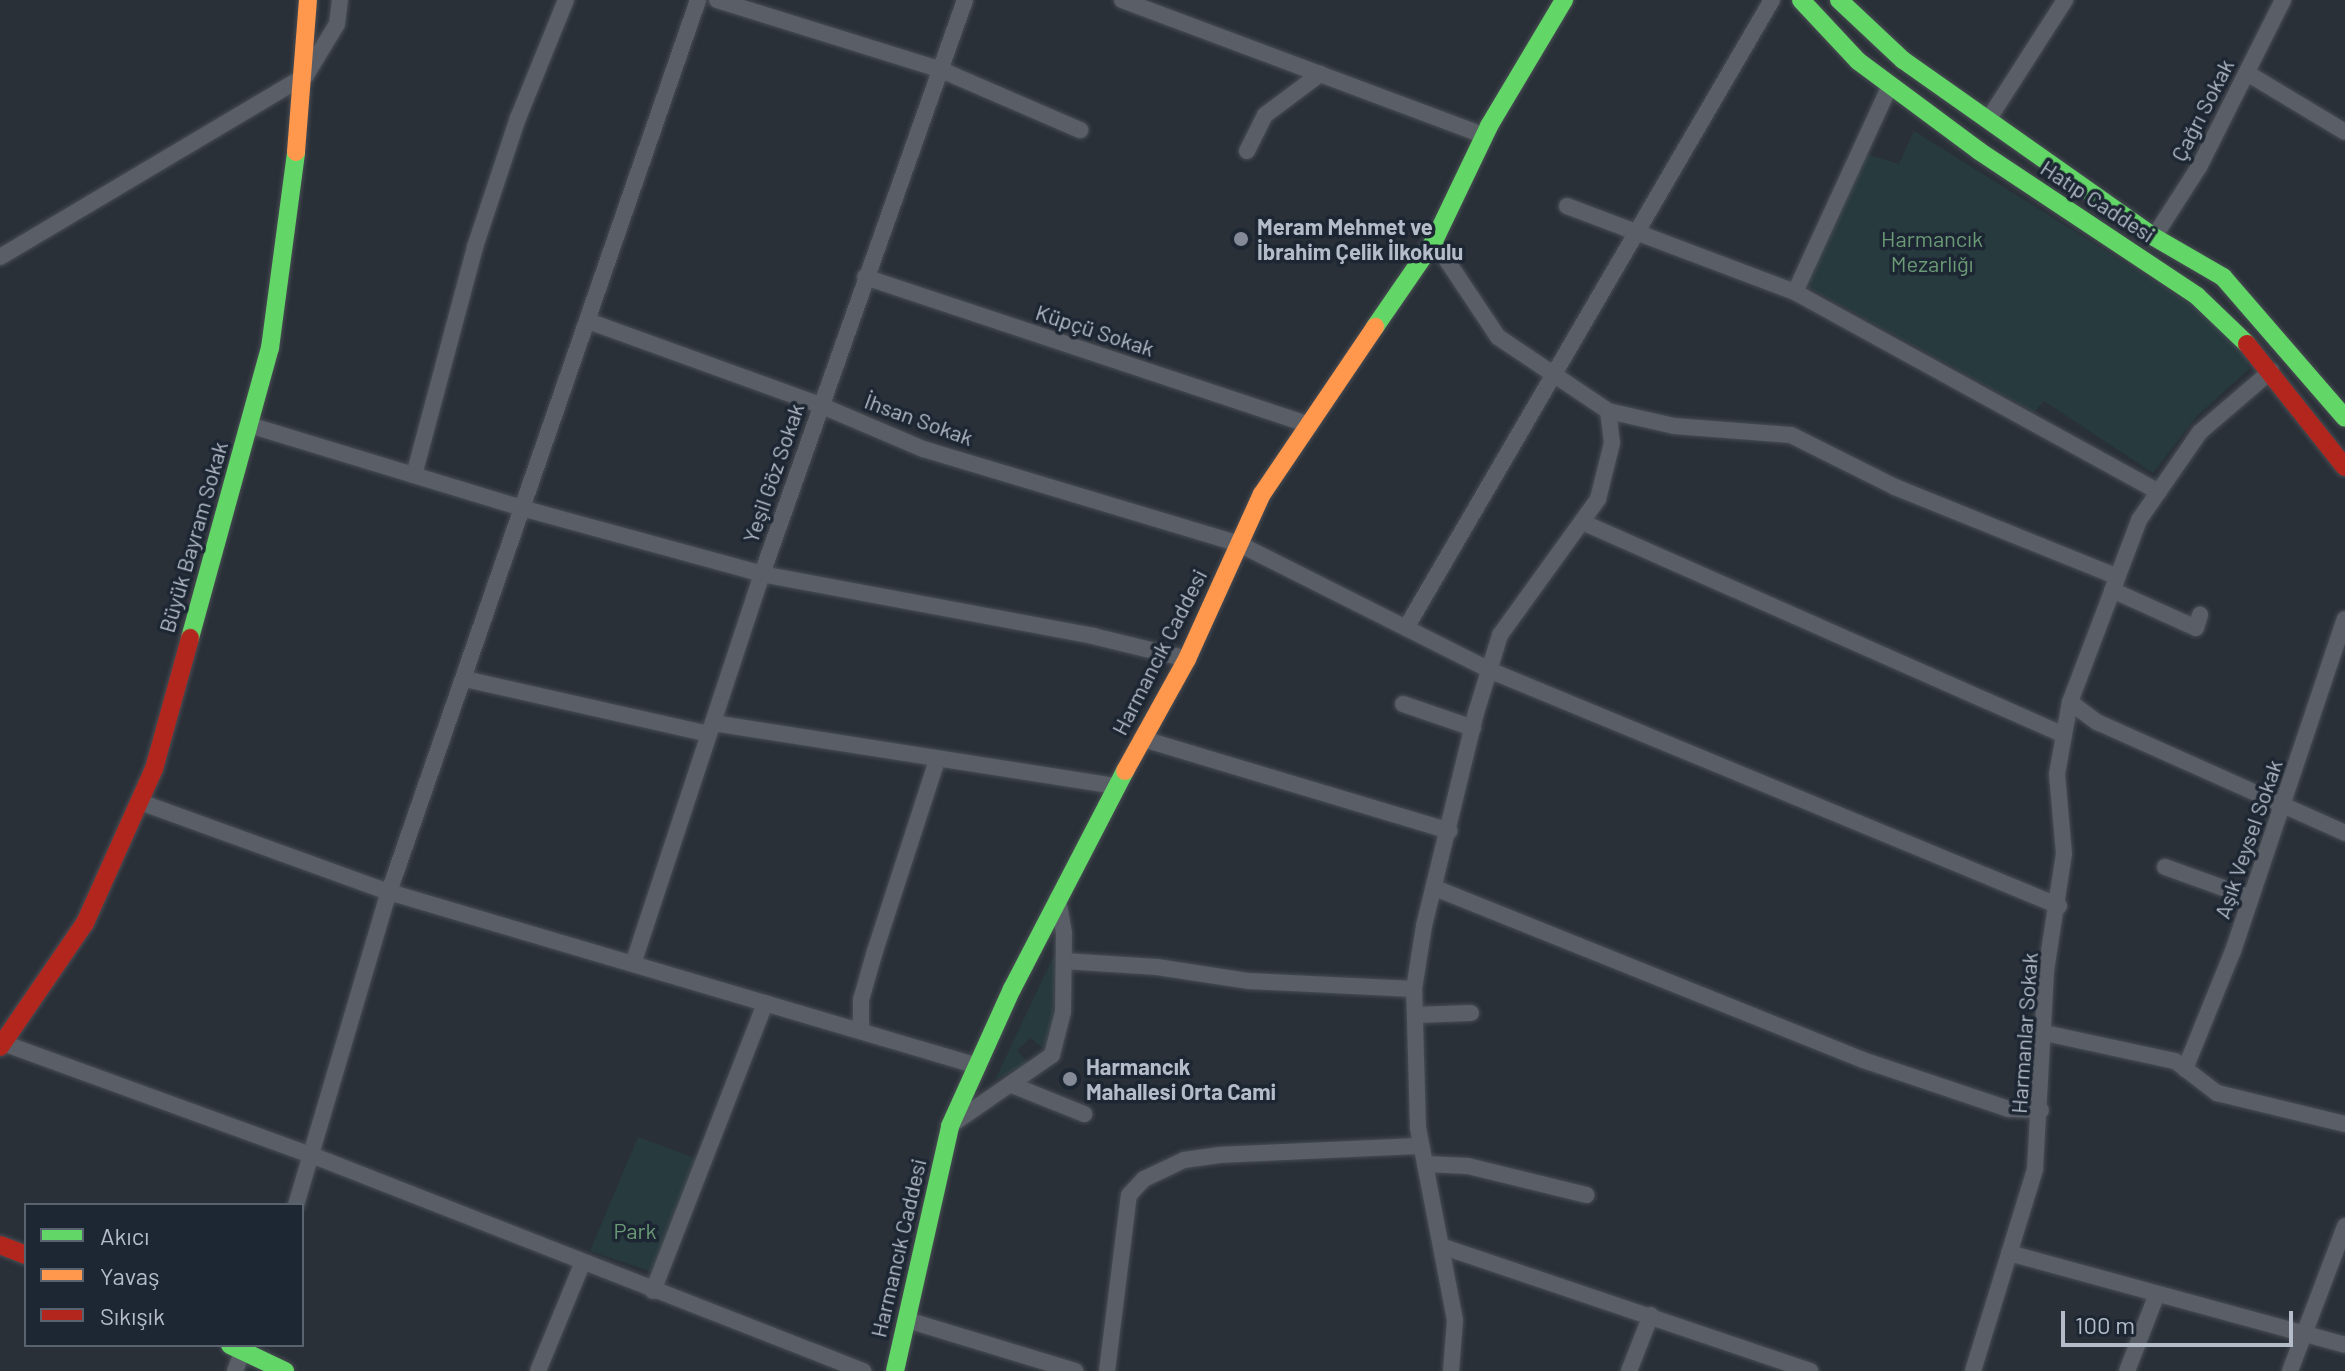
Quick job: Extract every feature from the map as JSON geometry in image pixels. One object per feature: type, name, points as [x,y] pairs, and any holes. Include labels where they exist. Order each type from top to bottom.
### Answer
[{"type":"street","name":"Büyük Bayram Sokak","points":[[1,1045],[85,923],[154,769],[270,348],[306,75],[308,0]]},
{"type":"street","points":[[0,257],[306,75],[337,24],[340,0]]},
{"type":"street","points":[[414,475],[475,247],[518,118],[566,0]]},
{"type":"street","points":[[297,1203],[314,1156],[389,892],[525,509],[698,0]]},
{"type":"street","points":[[717,0],[939,69],[1080,130]]},
{"type":"street","name":"Yeşil Göz Sokak","points":[[633,964],[820,405],[965,0]]},
{"type":"street","name":"Harmancık Caddesi","points":[[895,1371],[950,1126],[1058,898],[1187,659],[1262,494],[1434,241],[1484,135],[1564,0]]},
{"type":"street","points":[[1406,628],[1555,378],[1633,231],[1772,0]]},
{"type":"street","name":"Hatıp Caddesi","points":[[1801,0],[1858,61],[1890,85],[1979,151],[2197,296],[2271,371],[2345,467]]},
{"type":"street","name":"Hatıp Caddesi","points":[[1839,0],[1903,60],[2154,237],[2223,277],[2345,418]]},
{"type":"street","points":[[1988,120],[2065,0]]},
{"type":"street","name":"Çağrı Sokak","points":[[2154,237],[2199,167],[2283,0]]},
{"type":"street","points":[[1125,1],[1484,135]]},
{"type":"street","points":[[2247,73],[2345,132]]},
{"type":"street","points":[[1247,151],[1265,115],[1320,74]]},
{"type":"street","points":[[1795,292],[1890,85]]},
{"type":"street","points":[[1567,206],[1795,292],[2159,492]]},
{"type":"street","points":[[1434,241],[1498,337],[1608,411],[1674,426],[1791,435],[1895,487],[2115,584],[2196,628],[2200,615]]},
{"type":"street","name":"Küpçü Sokak","points":[[865,277],[1310,425]]},
{"type":"street","name":"İhsan Sokak","points":[[588,321],[820,405],[923,449],[1239,544],[1489,670],[2059,906]]},
{"type":"street","name":"Harmanlar Sokak","points":[[1973,1371],[2035,1169],[2041,1110],[2046,971],[2059,906],[2064,854],[2057,774],[2070,702],[2139,520],[2200,432],[2271,371]]},
{"type":"street","points":[[1451,1371],[1455,1320],[1421,1146],[1414,989],[1473,728],[1500,635],[1598,499],[1612,443],[1608,411]]},
{"type":"street","points":[[249,425],[525,509],[762,574],[1093,636],[1187,659]]},
{"type":"street","points":[[1582,522],[2064,735]]},
{"type":"street","name":"Aşık Veysel Sokak","points":[[2185,1069],[2284,806],[2345,619]]},
{"type":"street","points":[[465,679],[711,728],[1116,786]]},
{"type":"street","points":[[2070,702],[2097,722],[2345,833]]},
{"type":"street","points":[[1403,704],[1473,728]]},
{"type":"street","points":[[1143,739],[1450,831]]},
{"type":"street","points":[[861,1031],[861,1000],[937,760]]},
{"type":"street","points":[[140,802],[389,892],[978,1066]]},
{"type":"street","points":[[2165,867],[2251,898]]},
{"type":"street","points":[[1435,888],[1863,1060],[2009,1109],[2041,1110]]},
{"type":"street","points":[[950,1126],[1052,1055],[1063,1012],[1064,961],[1058,898]]},
{"type":"street","points":[[1064,961],[1157,967],[1249,981],[1414,989]]},
{"type":"street","points":[[653,1291],[765,1003]]},
{"type":"street","points":[[1415,1015],[1471,1013]]},
{"type":"street","points":[[2045,1033],[2175,1061],[2217,1093],[2345,1124]]},
{"type":"street","points":[[1,1045],[314,1156],[582,1264],[863,1371]]},
{"type":"street","points":[[1012,1085],[1084,1114]]},
{"type":"street","points":[[1107,1371],[1129,1195],[1144,1179],[1184,1160],[1220,1155],[1421,1146]]},
{"type":"street","points":[[1425,1164],[1468,1166],[1586,1195]]},
{"type":"street","points":[[2290,1371],[2345,1226]]},
{"type":"street","points":[[0,1245],[24,1254]]},
{"type":"street","points":[[1441,1246],[1810,1371]]},
{"type":"street","points":[[2009,1253],[2345,1345]]},
{"type":"street","points":[[538,1371],[582,1264]]},
{"type":"street","points":[[2127,1371],[2157,1294]]},
{"type":"street","points":[[1629,1371],[1651,1315]]},
{"type":"street","points":[[907,1320],[1075,1371]]},
{"type":"street","points":[[235,1371],[239,1347],[285,1371]]},
{"type":"green space","name":"Harmancık Mezarlığı","points":[[1914,131],[2199,309],[2246,351],[2249,369],[2196,417],[2153,473],[2044,401],[2034,412],[1806,286],[1866,154],[1899,164]]},
{"type":"green space","points":[[1056,951],[1053,1028],[1044,1049],[1031,1038],[1017,1050],[1028,1063],[995,1080]]},
{"type":"green space","name":"Park","points":[[638,1137],[697,1159],[655,1273],[590,1251]]},
{"type":"traffic: fast","points":[[1375,327],[1434,241],[1489,126],[1564,0]]},
{"type":"traffic: fast","points":[[1801,0],[1858,61],[1979,151],[2197,296],[2247,344]]},
{"type":"traffic: fast","points":[[1839,0],[1903,60],[2154,237],[2223,277],[2345,418]]},
{"type":"traffic: fast","points":[[190,638],[270,348],[296,152]]},
{"type":"traffic: fast","points":[[895,1371],[950,1126],[1012,989],[1125,771]]},
{"type":"traffic: fast","points":[[234,1347],[285,1371]]},
{"type":"traffic: slow","points":[[296,152],[308,0]]},
{"type":"traffic: slow","points":[[1125,771],[1187,659],[1262,494],[1375,327]]},
{"type":"traffic: jam","points":[[2247,344],[2345,467]]},
{"type":"traffic: jam","points":[[0,1047],[85,923],[154,769],[190,638]]},
{"type":"traffic: jam","points":[[0,1245],[24,1254]]},
{"type":"place","name":"Meram Mehmet ve İbrahim Çelik İlkokulu","points":[[1241,239]]},
{"type":"place","name":"Harmancık Mahallesi Orta Cami","points":[[1070,1079]]}]
